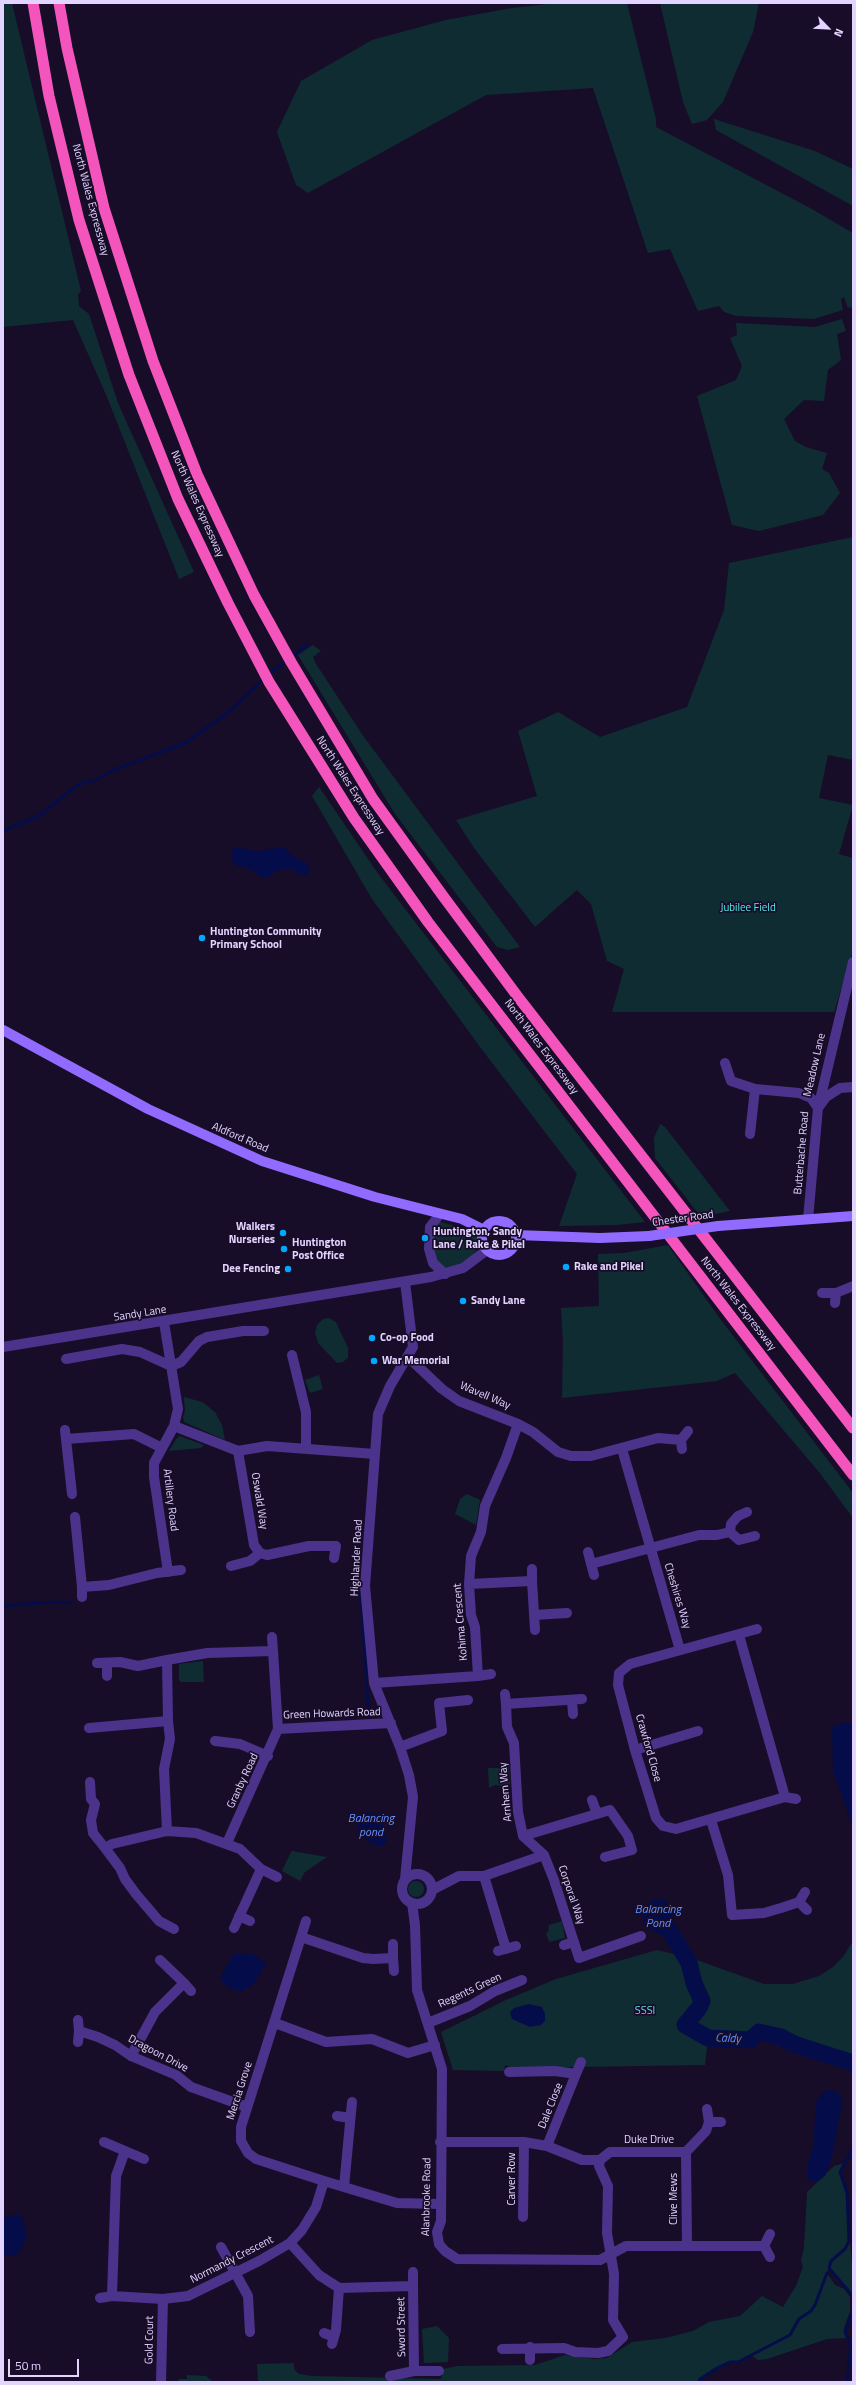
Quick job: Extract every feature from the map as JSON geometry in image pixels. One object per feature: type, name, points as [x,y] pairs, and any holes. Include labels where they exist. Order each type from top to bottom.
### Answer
[{"type":"highway","name":"North Wales Expressway","points":[[33,3],[49,96],[79,220],[129,375],[178,499],[228,603],[269,682],[354,818],[428,922],[853,1475]]},
{"type":"highway","name":"North Wales Expressway","points":[[59,3],[67,48],[104,208],[153,361],[197,474],[254,595],[280,643],[373,799],[443,896],[518,997],[853,1428]]},
{"type":"main road","name":"Aldford Road","points":[[3,1030],[148,1108],[262,1162],[376,1197],[462,1220],[484,1230]]},
{"type":"main road","name":"Chester Road","points":[[516,1235],[600,1238],[650,1236],[718,1226],[853,1216]]},
{"type":"main road","points":[[494,1221],[503,1221],[510,1225],[516,1235],[515,1244],[509,1252],[500,1255],[487,1250],[482,1242],[484,1230],[494,1221]]},
{"type":"street","name":"Meadow Lane","points":[[818,1108],[853,962]]},
{"type":"street","name":"Meadow Lane","points":[[725,1063],[731,1081],[755,1090],[799,1093],[811,1098],[818,1108]]},
{"type":"street","name":"Butterbache Road","points":[[808,1219],[818,1108],[826,1097],[840,1088],[853,1087]]},
{"type":"street","points":[[750,1134],[755,1090]]},
{"type":"street","points":[[440,1214],[430,1227],[429,1249],[433,1263],[445,1274]]},
{"type":"street","name":"Sandy Lane","points":[[3,1347],[164,1322],[445,1274],[464,1268],[487,1250]]},
{"type":"street","name":"Highlander Road","points":[[405,1282],[413,1347],[390,1386],[378,1414],[365,1586],[374,1683],[400,1747],[409,1774],[413,1798],[407,1861],[409,1877]]},
{"type":"street","points":[[822,1292],[836,1298],[853,1286]]},
{"type":"street","name":"Artillery Road","points":[[164,1322],[178,1409],[174,1426],[154,1463],[154,1477],[168,1572]]},
{"type":"street","points":[[66,1359],[122,1349],[140,1352],[171,1366],[181,1362],[199,1341],[207,1337],[243,1331],[264,1331]]},
{"type":"street","points":[[292,1354],[306,1412],[306,1448]]},
{"type":"street","name":"Wavell Way","points":[[408,1357],[442,1389],[459,1401],[518,1424]]},
{"type":"street","points":[[518,1424],[533,1432],[558,1452],[571,1456],[591,1456],[622,1449],[658,1438],[682,1445],[688,1431]]},
{"type":"street","name":"Kohima Crescent","points":[[374,1683],[478,1676],[475,1627],[471,1615],[469,1584],[471,1556],[481,1532],[485,1506],[506,1458],[518,1424]]},
{"type":"street","points":[[174,1426],[238,1451],[267,1446],[375,1454]]},
{"type":"street","points":[[72,1494],[66,1435],[134,1434],[162,1448]]},
{"type":"street","name":"Cheshires Way","points":[[622,1449],[649,1548],[680,1650]]},
{"type":"street","name":"Oswald Way","points":[[238,1451],[254,1545],[260,1553]]},
{"type":"street","points":[[730,1532],[731,1524],[738,1516],[747,1512]]},
{"type":"street","points":[[75,1517],[82,1592],[137,1578],[181,1570]]},
{"type":"street","points":[[591,1564],[699,1535],[717,1535],[730,1532]]},
{"type":"street","points":[[730,1532],[739,1540],[755,1536]]},
{"type":"street","points":[[231,1566],[250,1561],[260,1553],[267,1555],[336,1541],[334,1558]]},
{"type":"street","points":[[588,1552],[594,1575]]},
{"type":"street","points":[[532,1569],[535,1630]]},
{"type":"street","points":[[469,1584],[532,1581]]},
{"type":"street","points":[[534,1615],[567,1613]]},
{"type":"street","name":"Crawford Close","points":[[758,1629],[630,1664],[619,1673],[618,1685],[635,1750],[656,1818],[663,1826],[676,1829],[711,1820],[785,1797],[796,1799]]},
{"type":"street","points":[[739,1635],[785,1797]]},
{"type":"street","name":"Green Howards Road","points":[[272,1637],[278,1729],[391,1723]]},
{"type":"street","points":[[107,1676],[102,1663],[138,1666],[207,1653],[273,1651]]},
{"type":"street","points":[[167,1660],[168,1721],[170,1740],[164,1769],[167,1831]]},
{"type":"street","points":[[478,1676],[491,1674]]},
{"type":"street","name":"Arnhem Way","points":[[524,1836],[518,1812],[514,1743],[507,1727],[505,1699],[577,1700],[573,1714]]},
{"type":"street","points":[[400,1747],[442,1731],[439,1703],[468,1700]]},
{"type":"street","points":[[89,1728],[168,1721]]},
{"type":"street","name":"Granby Road","points":[[227,1843],[268,1756],[278,1729]]},
{"type":"street","points":[[635,1750],[698,1731]]},
{"type":"street","points":[[214,1741],[224,1745],[240,1744],[268,1756]]},
{"type":"street","points":[[90,1782],[91,1799],[95,1804],[91,1820],[93,1833],[136,1894],[159,1921],[174,1929]]},
{"type":"street","points":[[592,1800],[597,1814]]},
{"type":"street","points":[[434,1887],[426,1877],[409,1877],[402,1893],[416,1903],[428,1898],[434,1887],[459,1876],[484,1876],[544,1855],[524,1836],[610,1810],[628,1836],[632,1850],[605,1857]]},
{"type":"street","points":[[711,1820],[728,1875],[730,1918],[764,1913],[799,1902],[805,1892]]},
{"type":"street","points":[[105,1848],[112,1844],[167,1831],[196,1833],[240,1849],[261,1869],[277,1877]]},
{"type":"street","name":"Corporal Way","points":[[544,1855],[554,1880],[569,1944],[579,1958],[641,1936]]},
{"type":"street","points":[[234,1928],[261,1869]]},
{"type":"street","points":[[484,1876],[502,1950],[516,1946]]},
{"type":"street","points":[[799,1902],[808,1910]]},
{"type":"street","name":"Alanbrooke Road","points":[[416,1903],[414,1916],[416,1990],[442,2069],[440,2142],[441,2221],[437,2232],[439,2244],[457,2259],[600,2260],[612,2252],[626,2246],[764,2246]]},
{"type":"street","points":[[239,1916],[250,1921]]},
{"type":"street","name":"Mercia Grove","points":[[306,1921],[241,2127],[242,2142],[248,2153],[256,2159],[324,2181],[397,2203],[440,2204]]},
{"type":"street","points":[[301,1937],[363,1958],[393,1958]]},
{"type":"street","points":[[393,1944],[394,1971]]},
{"type":"street","points":[[131,2056],[155,2012],[187,1987],[160,1960]]},
{"type":"street","name":"Regents Green","points":[[428,2023],[470,2006],[495,1991],[522,1980]]},
{"type":"street","points":[[78,2020],[78,2042]]},
{"type":"street","points":[[275,2023],[326,2042],[372,2039],[408,2053],[435,2046]]},
{"type":"street","name":"Dragoon Drive","points":[[79,2031],[115,2045],[131,2056],[176,2075],[191,2087],[247,2107]]},
{"type":"street","name":"Dale Close","points":[[548,2146],[581,2062]]},
{"type":"street","name":"Dale Close","points":[[509,2072],[555,2071],[576,2074]]},
{"type":"street","points":[[344,2187],[352,2102]]},
{"type":"street","points":[[708,2109],[709,2122],[721,2122]]},
{"type":"street","points":[[337,2116],[350,2118]]},
{"type":"street","name":"Duke Drive","points":[[600,2160],[610,2152],[686,2152],[706,2131],[709,2122]]},
{"type":"street","points":[[104,2142],[144,2159]]},
{"type":"street","points":[[440,2142],[524,2142],[548,2146],[582,2160],[600,2160],[599,2166],[608,2186],[607,2233],[612,2252],[613,2320],[623,2337],[608,2351],[598,2353],[575,2352],[564,2348],[530,2347],[502,2349]]},
{"type":"street","name":"Carver Row","points":[[523,2217],[524,2142]]},
{"type":"street","points":[[112,2296],[116,2176],[125,2151]]},
{"type":"street","name":"Clive Mews","points":[[686,2152],[686,2246]]},
{"type":"street","name":"Normandy Crescent","points":[[100,2298],[112,2296],[163,2299],[188,2296],[235,2273],[290,2243],[310,2218],[324,2181]]},
{"type":"street","points":[[770,2234],[764,2246],[770,2257]]},
{"type":"street","points":[[290,2243],[319,2275],[339,2288],[338,2312],[333,2341],[324,2333]]},
{"type":"street","points":[[221,2247],[244,2286],[244,2305],[250,2332]]},
{"type":"street","points":[[413,2272],[413,2286]]},
{"type":"street","name":"Sword Street","points":[[339,2288],[413,2286],[419,2307],[414,2371]]},
{"type":"street","name":"Gold Court","points":[[161,2382],[163,2299]]},
{"type":"street","points":[[530,2347],[530,2360]]},
{"type":"street","name":"Sword Street","points":[[390,2376],[414,2371],[439,2371]]},
{"type":"green space","points":[[3,3],[12,3],[81,291],[78,294],[79,306],[89,314],[118,403],[194,572],[179,579],[107,397],[73,320],[3,327]]},
{"type":"green space","points":[[556,3],[627,3],[656,119],[656,127],[810,208],[853,233],[853,307],[848,308],[844,297],[841,299],[843,310],[814,319],[736,316],[724,312],[719,306],[698,311],[670,249],[648,253],[593,88],[486,95],[308,193],[296,185],[277,132],[301,81],[372,40],[446,20],[512,8]]},
{"type":"green space","points":[[660,3],[759,3],[753,32],[723,102],[707,120],[692,124],[683,102]]},
{"type":"green space","points":[[714,119],[815,151],[853,169],[853,206],[716,130]]},
{"type":"green space","points":[[842,319],[846,331],[837,334],[841,360],[828,370],[824,401],[804,400],[784,419],[795,441],[806,447],[827,453],[822,469],[829,473],[840,493],[823,515],[759,531],[732,525],[697,396],[736,380],[742,366],[730,338],[737,335],[736,323],[815,327]]},
{"type":"green space","name":"Jubilee Field","points":[[853,537],[853,760],[828,755],[819,798],[853,805],[839,854],[853,858],[853,951],[834,1012],[612,1012],[624,969],[607,961],[591,904],[577,890],[535,927],[474,848],[456,820],[537,796],[518,731],[558,712],[600,737],[687,707],[724,610],[729,563]]},
{"type":"green space","points":[[313,645],[321,651],[313,657],[316,664],[364,737],[520,947],[508,950],[497,947],[395,814],[298,655]]},
{"type":"green space","points":[[319,787],[379,875],[645,1222],[617,1225],[559,1226],[577,1174],[480,1047],[372,899],[312,796]]},
{"type":"green space","points":[[660,1124],[665,1127],[730,1211],[701,1217],[655,1158],[654,1138]]},
{"type":"green space","points":[[441,1222],[469,1230],[476,1235],[478,1240],[478,1247],[474,1254],[459,1265],[451,1268],[443,1267],[433,1257],[432,1236],[436,1223]]},
{"type":"green space","points":[[668,1245],[718,1316],[853,1493],[853,1518],[819,1472],[735,1373],[717,1381],[562,1398],[563,1343],[561,1308],[599,1306],[598,1254],[624,1253]]},
{"type":"green space","points":[[329,1318],[336,1322],[348,1348],[348,1358],[343,1362],[337,1363],[318,1343],[315,1333],[317,1325],[323,1319]]},
{"type":"green space","points":[[319,1375],[323,1389],[310,1393],[305,1380]]},
{"type":"green space","points":[[184,1397],[202,1402],[215,1412],[222,1425],[225,1440],[184,1422]]},
{"type":"green space","points":[[180,1436],[204,1445],[201,1448],[169,1451],[176,1439]]},
{"type":"green space","points":[[467,1494],[480,1500],[476,1525],[455,1514],[460,1499]]},
{"type":"green space","points":[[203,1661],[204,1682],[181,1682],[179,1680],[179,1664]]},
{"type":"green space","points":[[509,1765],[510,1787],[495,1785],[489,1788],[488,1768],[502,1768]]},
{"type":"green space","points":[[291,1852],[327,1857],[305,1872],[300,1881],[282,1871]]},
{"type":"green space","points":[[413,1881],[419,1881],[424,1886],[422,1895],[419,1897],[413,1897],[408,1892],[408,1886]]},
{"type":"green space","points":[[562,1921],[565,1938],[549,1942],[546,1933],[548,1932],[549,1925]]},
{"type":"green space","name":"SSSI","points":[[853,1941],[853,2063],[794,2044],[781,2037],[759,2032],[750,2040],[708,2038],[705,2065],[513,2068],[505,2065],[504,2071],[453,2070],[441,2032],[506,2000],[556,1979],[657,1950],[691,1958],[764,1984],[793,1984],[819,1976],[833,1967],[843,1957]],"holes":[[[691,1958],[701,1998],[685,1963]]]},
{"type":"green space","points":[[845,2163],[840,2173],[847,2193],[846,2203],[852,2264],[852,2295],[829,2268],[827,2273],[835,2285],[844,2289],[850,2297],[850,2311],[844,2328],[847,2338],[827,2339],[767,2359],[758,2360],[751,2355],[738,2362],[729,2362],[700,2378],[699,2382],[258,2382],[257,2364],[294,2363],[294,2369],[299,2374],[312,2376],[441,2379],[443,2369],[458,2366],[535,2365],[565,2355],[595,2359],[607,2358],[632,2342],[665,2338],[693,2331],[709,2322],[740,2316],[762,2296],[783,2307],[796,2286],[803,2267],[801,2260],[804,2248],[807,2192],[834,2166]]},
{"type":"green space","points":[[437,2326],[449,2338],[448,2362],[424,2363],[422,2329]]},
{"type":"green space","points":[[187,2375],[206,2376],[213,2382],[178,2382],[179,2379],[187,2379]]},
{"type":"water","points":[[234,847],[257,851],[284,847],[296,858],[307,863],[310,870],[306,875],[302,875],[290,869],[279,869],[267,878],[261,877],[252,870],[235,865],[231,856]]},
{"type":"water","points":[[844,1722],[853,1724],[853,1828],[833,1770],[832,1727]]},
{"type":"water","name":"Balancing pond","points":[[369,1811],[380,1816],[384,1826],[387,1841],[381,1847],[367,1841],[357,1829],[357,1819]]},
{"type":"water","name":"Balancing Pond","points":[[665,1899],[674,1918],[661,1935],[646,1927],[642,1916],[645,1906],[653,1900]]},
{"type":"water","points":[[234,1953],[251,1953],[266,1963],[254,1984],[241,1992],[227,1987],[220,1978]]},
{"type":"water","points":[[529,2004],[542,2007],[545,2014],[545,2021],[541,2025],[530,2027],[512,2019],[510,2012],[514,2008]]},
{"type":"water","points":[[829,2090],[836,2091],[840,2095],[842,2104],[832,2158],[825,2176],[818,2181],[809,2181],[807,2167],[813,2147],[816,2102],[822,2093]]},
{"type":"water","points":[[17,2214],[23,2219],[27,2236],[19,2254],[3,2256],[3,2218]]},
{"type":"waterway","points":[[269,674],[307,645]]},
{"type":"waterway","points":[[3,831],[40,815],[79,784],[96,780],[114,770],[185,743],[228,713],[264,678]]},
{"type":"waterway","points":[[361,1594],[369,1722]]},
{"type":"waterway","points":[[3,1606],[51,1602],[71,1603]]},
{"type":"waterway","name":"Caldy","points":[[668,1928],[689,1963],[694,1983],[702,2001],[699,2008],[685,2025],[708,2038],[750,2040],[759,2032],[781,2037],[794,2044],[853,2063]]},
{"type":"waterway","points":[[853,2148],[840,2172],[847,2193],[849,2241],[845,2249],[831,2261],[829,2268],[852,2295],[853,2301]]},
{"type":"waterway","points":[[699,2382],[700,2379],[717,2368],[730,2362],[738,2362],[790,2335],[799,2319],[811,2311],[815,2305],[827,2273]]},
{"type":"waterway","points":[[847,2382],[851,2346],[845,2332],[853,2311]]},
{"type":"place","name":"Huntington Community Primary School","points":[[202,938]]},
{"type":"place","name":"Walkers Nurseries","points":[[283,1233]]},
{"type":"place","name":"Huntington, Sandy Lane / Rake & Pikel","points":[[425,1238]]},
{"type":"place","name":"Huntington Post Office","points":[[284,1249]]},
{"type":"place","name":"Rake and Pikel","points":[[566,1267]]},
{"type":"place","name":"Dee Fencing","points":[[288,1269]]},
{"type":"place","name":"Sandy Lane","points":[[463,1301]]},
{"type":"place","name":"Co-op Food","points":[[372,1338]]},
{"type":"place","name":"War Memorial","points":[[374,1361]]}]
